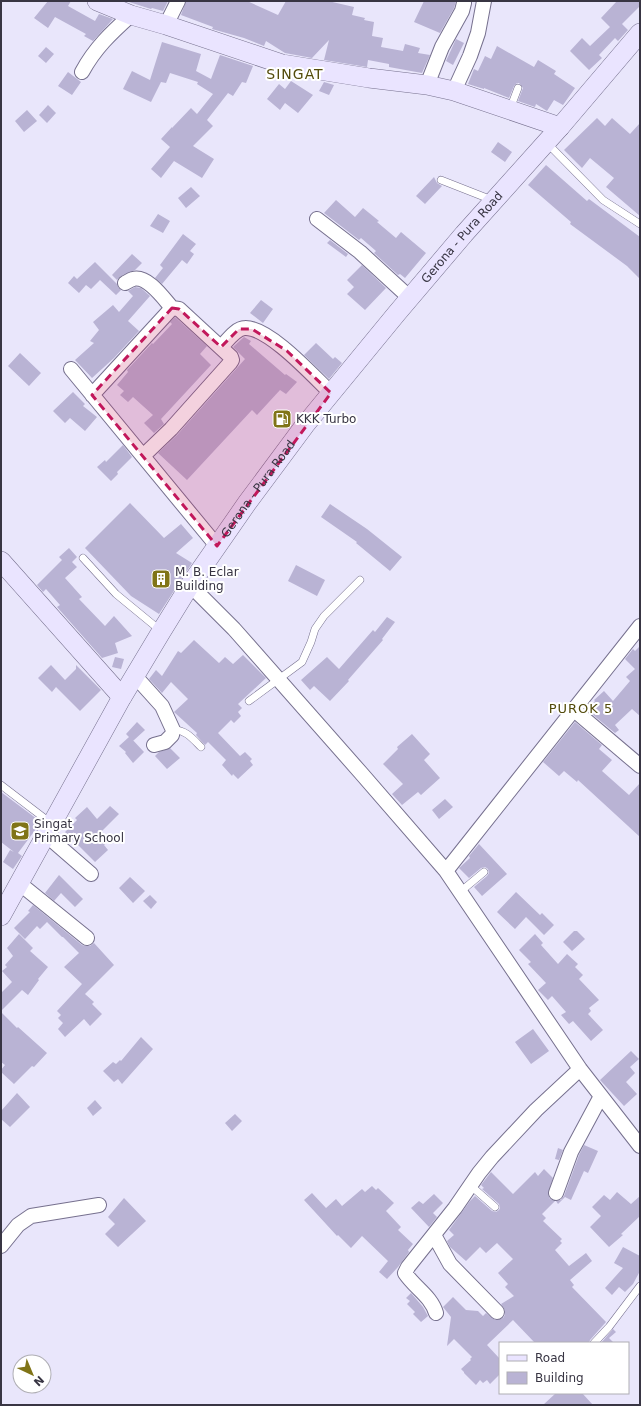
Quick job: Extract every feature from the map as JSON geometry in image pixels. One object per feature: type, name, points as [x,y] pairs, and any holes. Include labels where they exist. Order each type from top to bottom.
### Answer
[{"type":"main road","points":[[97,1],[131,15],[166,25],[282,64],[369,78],[427,85],[454,91],[560,127]]},
{"type":"main road","name":"Gerona - Pura Road","points":[[4,904],[19,883],[122,697],[190,585],[305,425],[464,234],[546,143],[640,33]]},
{"type":"main road","points":[[1,561],[122,697]]},
{"type":"street","points":[[166,25],[178,1]]},
{"type":"street","points":[[454,91],[470,56],[478,33],[484,1]]},
{"type":"street","points":[[427,85],[439,54],[462,11],[464,3]]},
{"type":"street","points":[[82,72],[91,56],[100,45],[131,15]]},
{"type":"street","points":[[317,219],[360,252],[410,298]]},
{"type":"street","points":[[125,283],[135,278],[152,285],[172,308],[179,309],[231,356],[232,360],[171,429],[143,456]]},
{"type":"street","points":[[92,395],[172,308]]},
{"type":"street","points":[[221,347],[239,329],[252,329],[270,338],[287,351],[331,394]]},
{"type":"street","points":[[71,369],[217,546]]},
{"type":"street","points":[[190,585],[234,629],[446,871],[580,1069],[639,1142]]},
{"type":"street","points":[[446,871],[640,626]]},
{"type":"street","points":[[135,676],[162,706],[173,730],[172,735],[165,742],[154,745]]},
{"type":"street","points":[[574,710],[640,766]]},
{"type":"street","points":[[49,830],[91,874]]},
{"type":"street","points":[[19,883],[86,938]]},
{"type":"street","points":[[436,1313],[434,1305],[405,1274],[492,1157],[512,1135],[580,1069]]},
{"type":"street","points":[[556,1193],[571,1152],[601,1096]]},
{"type":"street","points":[[1,1246],[18,1225],[31,1216],[99,1205]]},
{"type":"street","points":[[434,1235],[450,1264],[497,1312]]},
{"type":"lane","points":[[510,109],[518,88]]},
{"type":"lane","points":[[546,143],[603,200],[640,224]]},
{"type":"lane","points":[[441,180],[494,201]]},
{"type":"lane","points":[[83,558],[116,594],[161,632]]},
{"type":"lane","points":[[249,701],[302,662],[315,629],[324,616],[360,580]]},
{"type":"lane","points":[[173,730],[184,731],[201,747]]},
{"type":"lane","points":[[1,785],[49,830]]},
{"type":"lane","points":[[460,892],[484,872]]},
{"type":"lane","points":[[470,1185],[495,1207]]},
{"type":"lane","points":[[595,1342],[609,1327],[640,1286]]},
{"type":"highlighted area","points":[[172,308],[179,309],[221,347],[239,329],[252,329],[287,351],[331,393],[217,546],[92,395]]},
{"type":"building","points":[[48,1],[71,1],[68,6],[95,21],[99,14],[113,19],[93,41],[84,36],[86,34],[55,17],[48,28],[34,18]]},
{"type":"building","points":[[126,1],[168,1],[163,11],[151,9]]},
{"type":"building","points":[[186,1],[247,1],[278,15],[286,1],[328,1],[354,7],[352,15],[374,22],[372,36],[383,38],[381,47],[403,51],[405,44],[420,48],[418,53],[430,55],[422,73],[389,67],[389,64],[368,60],[367,67],[324,60],[329,40],[312,58],[285,53],[266,41],[264,46],[244,38],[212,29],[213,27],[181,15]]},
{"type":"building","points":[[424,1],[456,1],[454,8],[440,33],[414,22]]},
{"type":"building","points":[[617,1],[640,1],[640,6],[622,24],[628,30],[618,41],[615,38],[599,55],[602,58],[589,70],[570,51],[582,38],[590,46],[610,27],[601,18]]},
{"type":"building","points":[[456,39],[464,43],[453,65],[446,61]]},
{"type":"building","points":[[162,42],[201,54],[196,71],[211,79],[220,55],[253,66],[246,83],[242,82],[233,96],[228,93],[207,120],[213,126],[193,146],[214,159],[202,178],[174,161],[161,178],[151,169],[170,147],[161,139],[191,108],[197,114],[213,94],[197,84],[198,82],[170,73],[166,83],[161,82],[151,102],[123,89],[132,71],[150,80]]},
{"type":"building","points":[[497,46],[534,67],[538,60],[556,71],[554,74],[575,88],[563,105],[554,100],[547,111],[536,104],[535,107],[518,101],[523,88],[519,83],[514,86],[509,98],[484,88],[468,84],[474,69],[478,71],[485,56],[491,59]]},
{"type":"building","points":[[46,47],[54,54],[46,63],[38,56]]},
{"type":"building","points":[[68,72],[81,82],[72,95],[58,86]]},
{"type":"building","points":[[291,81],[313,95],[298,113],[285,103],[280,110],[267,99],[279,84],[285,89]]},
{"type":"building","points":[[324,82],[334,85],[329,95],[319,91]]},
{"type":"building","points":[[48,105],[56,113],[47,123],[39,115]]},
{"type":"building","points":[[27,110],[37,121],[24,132],[15,121]]},
{"type":"building","points":[[597,118],[605,126],[612,118],[630,134],[640,123],[640,216],[606,187],[614,178],[590,158],[582,168],[564,150]]},
{"type":"building","points":[[498,142],[512,152],[505,162],[491,152]]},
{"type":"building","points":[[546,165],[587,201],[589,199],[640,237],[640,279],[627,266],[570,224],[571,222],[528,185]]},
{"type":"building","points":[[434,177],[437,183],[442,186],[425,204],[416,196]]},
{"type":"building","points":[[191,187],[200,196],[186,208],[178,198]]},
{"type":"building","points":[[336,200],[355,217],[363,208],[396,238],[401,232],[426,253],[405,278],[400,274],[398,275],[374,253],[376,251],[361,238],[359,240],[324,213]]},
{"type":"building","points":[[158,214],[170,221],[163,233],[150,226]]},
{"type":"building","points":[[183,234],[196,244],[190,251],[194,254],[187,264],[182,260],[162,284],[155,278],[163,268],[160,265]]},
{"type":"building","points":[[330,240],[348,254],[346,257],[327,243]]},
{"type":"building","points":[[132,254],[142,263],[135,270],[121,276],[117,280],[112,275]]},
{"type":"building","points":[[95,262],[121,290],[116,295],[100,280],[91,289],[86,285],[79,293],[68,283],[74,276],[77,279]]},
{"type":"building","points":[[362,265],[386,288],[365,310],[347,294],[354,287],[347,280]]},
{"type":"building","points":[[135,287],[141,288],[150,296],[128,321],[139,331],[114,358],[92,378],[75,360],[94,343],[90,341],[99,330],[93,322],[113,305],[119,312],[133,296],[128,291]]},
{"type":"building","points":[[261,300],[273,309],[263,323],[250,313]]},
{"type":"building","points":[[175,317],[207,346],[200,354],[211,365],[161,419],[164,424],[154,433],[144,423],[153,415],[133,397],[128,402],[120,395],[124,391],[117,385],[128,372],[127,370],[172,324],[170,322]]},
{"type":"building","points":[[244,337],[251,341],[249,344],[285,375],[286,374],[297,382],[286,394],[280,390],[257,415],[252,410],[187,480],[158,453],[177,435],[245,359],[233,347]]},
{"type":"building","points":[[316,343],[333,359],[335,357],[342,363],[329,379],[304,355]]},
{"type":"building","points":[[20,353],[41,373],[29,386],[8,366]]},
{"type":"building","points":[[73,392],[85,404],[83,406],[97,417],[85,431],[70,418],[65,423],[53,411]]},
{"type":"building","points":[[123,445],[132,457],[117,472],[118,474],[111,481],[97,467],[105,460],[106,462]]},
{"type":"building","points":[[130,503],[164,538],[181,524],[193,538],[176,553],[192,563],[159,614],[131,596],[85,548]]},
{"type":"building","points":[[330,504],[367,529],[402,557],[390,571],[356,543],[357,542],[321,517]]},
{"type":"building","points":[[69,548],[77,557],[72,562],[77,567],[65,578],[82,597],[79,599],[105,626],[114,616],[132,636],[115,643],[118,653],[102,658],[57,607],[60,605],[46,589],[43,592],[37,585],[62,560],[59,557]]},
{"type":"building","points":[[296,565],[325,580],[317,596],[288,581]]},
{"type":"building","points":[[387,617],[395,622],[382,639],[383,640],[348,680],[349,681],[330,701],[314,686],[310,690],[301,680],[327,657],[339,669],[373,630],[375,632]]},
{"type":"building","points":[[194,640],[219,663],[225,657],[233,664],[243,655],[266,678],[238,704],[242,708],[238,712],[241,716],[234,723],[231,720],[218,733],[240,756],[245,752],[252,759],[250,761],[253,765],[238,779],[233,774],[232,776],[222,765],[226,760],[208,742],[205,745],[196,735],[197,733],[174,712],[188,699],[171,682],[162,693],[149,679],[156,670],[162,676],[178,651],[181,653]]},
{"type":"building","points":[[640,646],[640,716],[632,709],[615,725],[619,730],[615,733],[587,710],[595,701],[594,700],[604,691],[613,701],[630,681],[626,677],[635,669],[625,659],[633,649],[635,651]]},
{"type":"building","points":[[115,657],[124,659],[121,669],[112,667]]},
{"type":"building","points":[[51,665],[65,680],[76,669],[76,665],[101,690],[80,711],[56,687],[52,692],[38,678]]},
{"type":"building","points":[[137,722],[145,730],[133,741],[144,752],[133,763],[125,753],[126,752],[119,746],[129,737],[126,734]]},
{"type":"building","points":[[575,722],[602,745],[599,749],[612,760],[602,771],[629,795],[640,783],[640,837],[578,780],[577,782],[564,771],[559,776],[543,762]]},
{"type":"building","points":[[412,734],[430,754],[424,760],[440,778],[421,795],[418,792],[402,805],[392,794],[403,784],[383,764],[398,749],[397,747]]},
{"type":"building","points":[[170,748],[180,758],[167,769],[155,756],[159,752]]},
{"type":"building","name":"Singat Primary School","points":[[1,792],[41,822],[18,853],[22,856],[13,869],[3,862],[10,850],[14,852],[1,842]]},
{"type":"building","points":[[445,799],[453,807],[439,819],[432,810]]},
{"type":"building","points":[[110,806],[119,814],[100,833],[108,841],[104,845],[108,850],[95,862],[65,832],[77,820],[75,818],[87,807],[97,819]]},
{"type":"building","points":[[479,844],[507,874],[482,896],[474,887],[487,876],[489,873],[488,869],[485,867],[481,868],[469,878],[459,868],[470,858],[469,856]]},
{"type":"building","points":[[59,875],[83,899],[75,907],[61,893],[54,901],[45,893]]},
{"type":"building","points":[[130,877],[145,891],[133,903],[119,888]]},
{"type":"building","points":[[516,892],[540,915],[542,913],[554,925],[544,935],[526,917],[515,929],[497,912]]},
{"type":"building","points":[[150,895],[157,902],[151,909],[143,901]]},
{"type":"building","points":[[33,905],[82,945],[90,946],[94,943],[114,965],[85,994],[94,1002],[92,1004],[102,1014],[90,1026],[84,1019],[65,1037],[58,1029],[63,1023],[58,1018],[61,1015],[57,1011],[82,984],[64,967],[79,953],[47,922],[40,929],[37,926],[25,939],[14,928],[30,912],[28,911]]},
{"type":"building","points":[[574,931],[577,931],[585,939],[572,951],[563,942]]},
{"type":"building","points":[[19,934],[33,948],[30,951],[48,967],[28,995],[22,990],[1,1011],[1,993],[12,982],[2,971],[7,967],[5,965],[13,956],[7,948]]},
{"type":"building","points":[[535,934],[543,943],[541,945],[558,964],[567,954],[578,964],[575,967],[583,975],[579,979],[599,1000],[589,1008],[591,1011],[588,1014],[603,1030],[591,1041],[573,1021],[569,1024],[561,1015],[566,1012],[552,996],[548,1000],[538,990],[546,983],[528,964],[531,962],[519,950]]},
{"type":"building","points":[[1,1012],[17,1028],[18,1027],[47,1053],[34,1067],[32,1066],[14,1084],[1,1072],[5,1065],[1,1062]]},
{"type":"building","points":[[533,1029],[549,1051],[531,1064],[515,1042]]},
{"type":"building","points":[[141,1037],[153,1049],[122,1084],[118,1079],[114,1082],[103,1071],[113,1062],[116,1064],[120,1060],[121,1061]]},
{"type":"building","points":[[631,1051],[639,1059],[630,1067],[635,1073],[626,1082],[637,1094],[624,1106],[600,1080]]},
{"type":"building","points":[[17,1093],[30,1107],[10,1127],[1,1119],[1,1111]]},
{"type":"building","points":[[95,1100],[102,1108],[93,1116],[87,1108]]},
{"type":"building","points":[[235,1114],[242,1121],[232,1131],[225,1123]]},
{"type":"building","points":[[584,1145],[598,1151],[588,1173],[584,1171],[571,1200],[565,1197],[558,1204],[556,1201],[561,1200],[564,1196]]},
{"type":"building","points":[[558,1148],[563,1150],[559,1160],[555,1159]]},
{"type":"building","points":[[544,1169],[553,1178],[548,1194],[550,1199],[555,1201],[542,1214],[546,1218],[543,1221],[562,1239],[560,1241],[562,1243],[555,1250],[569,1266],[586,1253],[592,1261],[570,1280],[574,1285],[572,1287],[606,1322],[589,1342],[534,1342],[513,1320],[487,1345],[499,1358],[499,1375],[490,1384],[487,1380],[483,1383],[480,1380],[476,1385],[461,1369],[471,1360],[470,1359],[472,1357],[454,1339],[447,1346],[451,1317],[443,1307],[453,1297],[466,1310],[478,1311],[483,1316],[486,1313],[495,1320],[503,1318],[505,1315],[505,1310],[501,1304],[514,1296],[505,1287],[508,1284],[498,1273],[513,1259],[497,1243],[486,1253],[480,1247],[466,1261],[450,1247],[447,1241],[454,1235],[449,1230],[475,1196],[492,1211],[496,1212],[499,1210],[499,1204],[482,1189],[484,1188],[481,1185],[491,1172],[513,1194],[535,1172],[538,1176]]},
{"type":"building","points":[[372,1186],[376,1190],[378,1188],[394,1203],[386,1211],[401,1227],[398,1230],[413,1244],[398,1267],[387,1279],[379,1272],[388,1261],[362,1236],[351,1248],[338,1235],[337,1236],[304,1200],[312,1193],[326,1208],[336,1199],[342,1206],[362,1189],[365,1192]]},
{"type":"building","points":[[617,1192],[631,1204],[640,1196],[640,1216],[621,1234],[623,1235],[609,1247],[590,1227],[601,1216],[592,1207],[604,1195],[610,1200]]},
{"type":"building","points":[[434,1194],[443,1203],[433,1213],[437,1217],[429,1227],[411,1208],[419,1201],[423,1204]]},
{"type":"building","points":[[124,1198],[146,1221],[118,1247],[105,1234],[115,1224],[108,1217]]},
{"type":"building","points":[[623,1247],[640,1256],[640,1271],[633,1284],[625,1292],[619,1287],[612,1295],[605,1288],[623,1268],[614,1263]]},
{"type":"building","points":[[411,1293],[423,1307],[428,1316],[421,1322],[413,1314],[415,1312],[407,1304],[410,1301],[406,1298]]},
{"type":"building","points":[[613,1329],[616,1332],[609,1338],[613,1342],[602,1342]]},
{"type":"building","points":[[555,1394],[583,1394],[593,1405],[543,1405]]},
{"type":"place","name":"KKK Turbo","points":[[282,419]]},
{"type":"place","name":"M. B. Eclar Building","points":[[161,579]]},
{"type":"place","name":"Singat Primary School","points":[[20,831]]},
{"type":"district","name":"SINGAT","points":[[295,74]]},
{"type":"district","name":"PUROK 5","points":[[581,708]]}]
